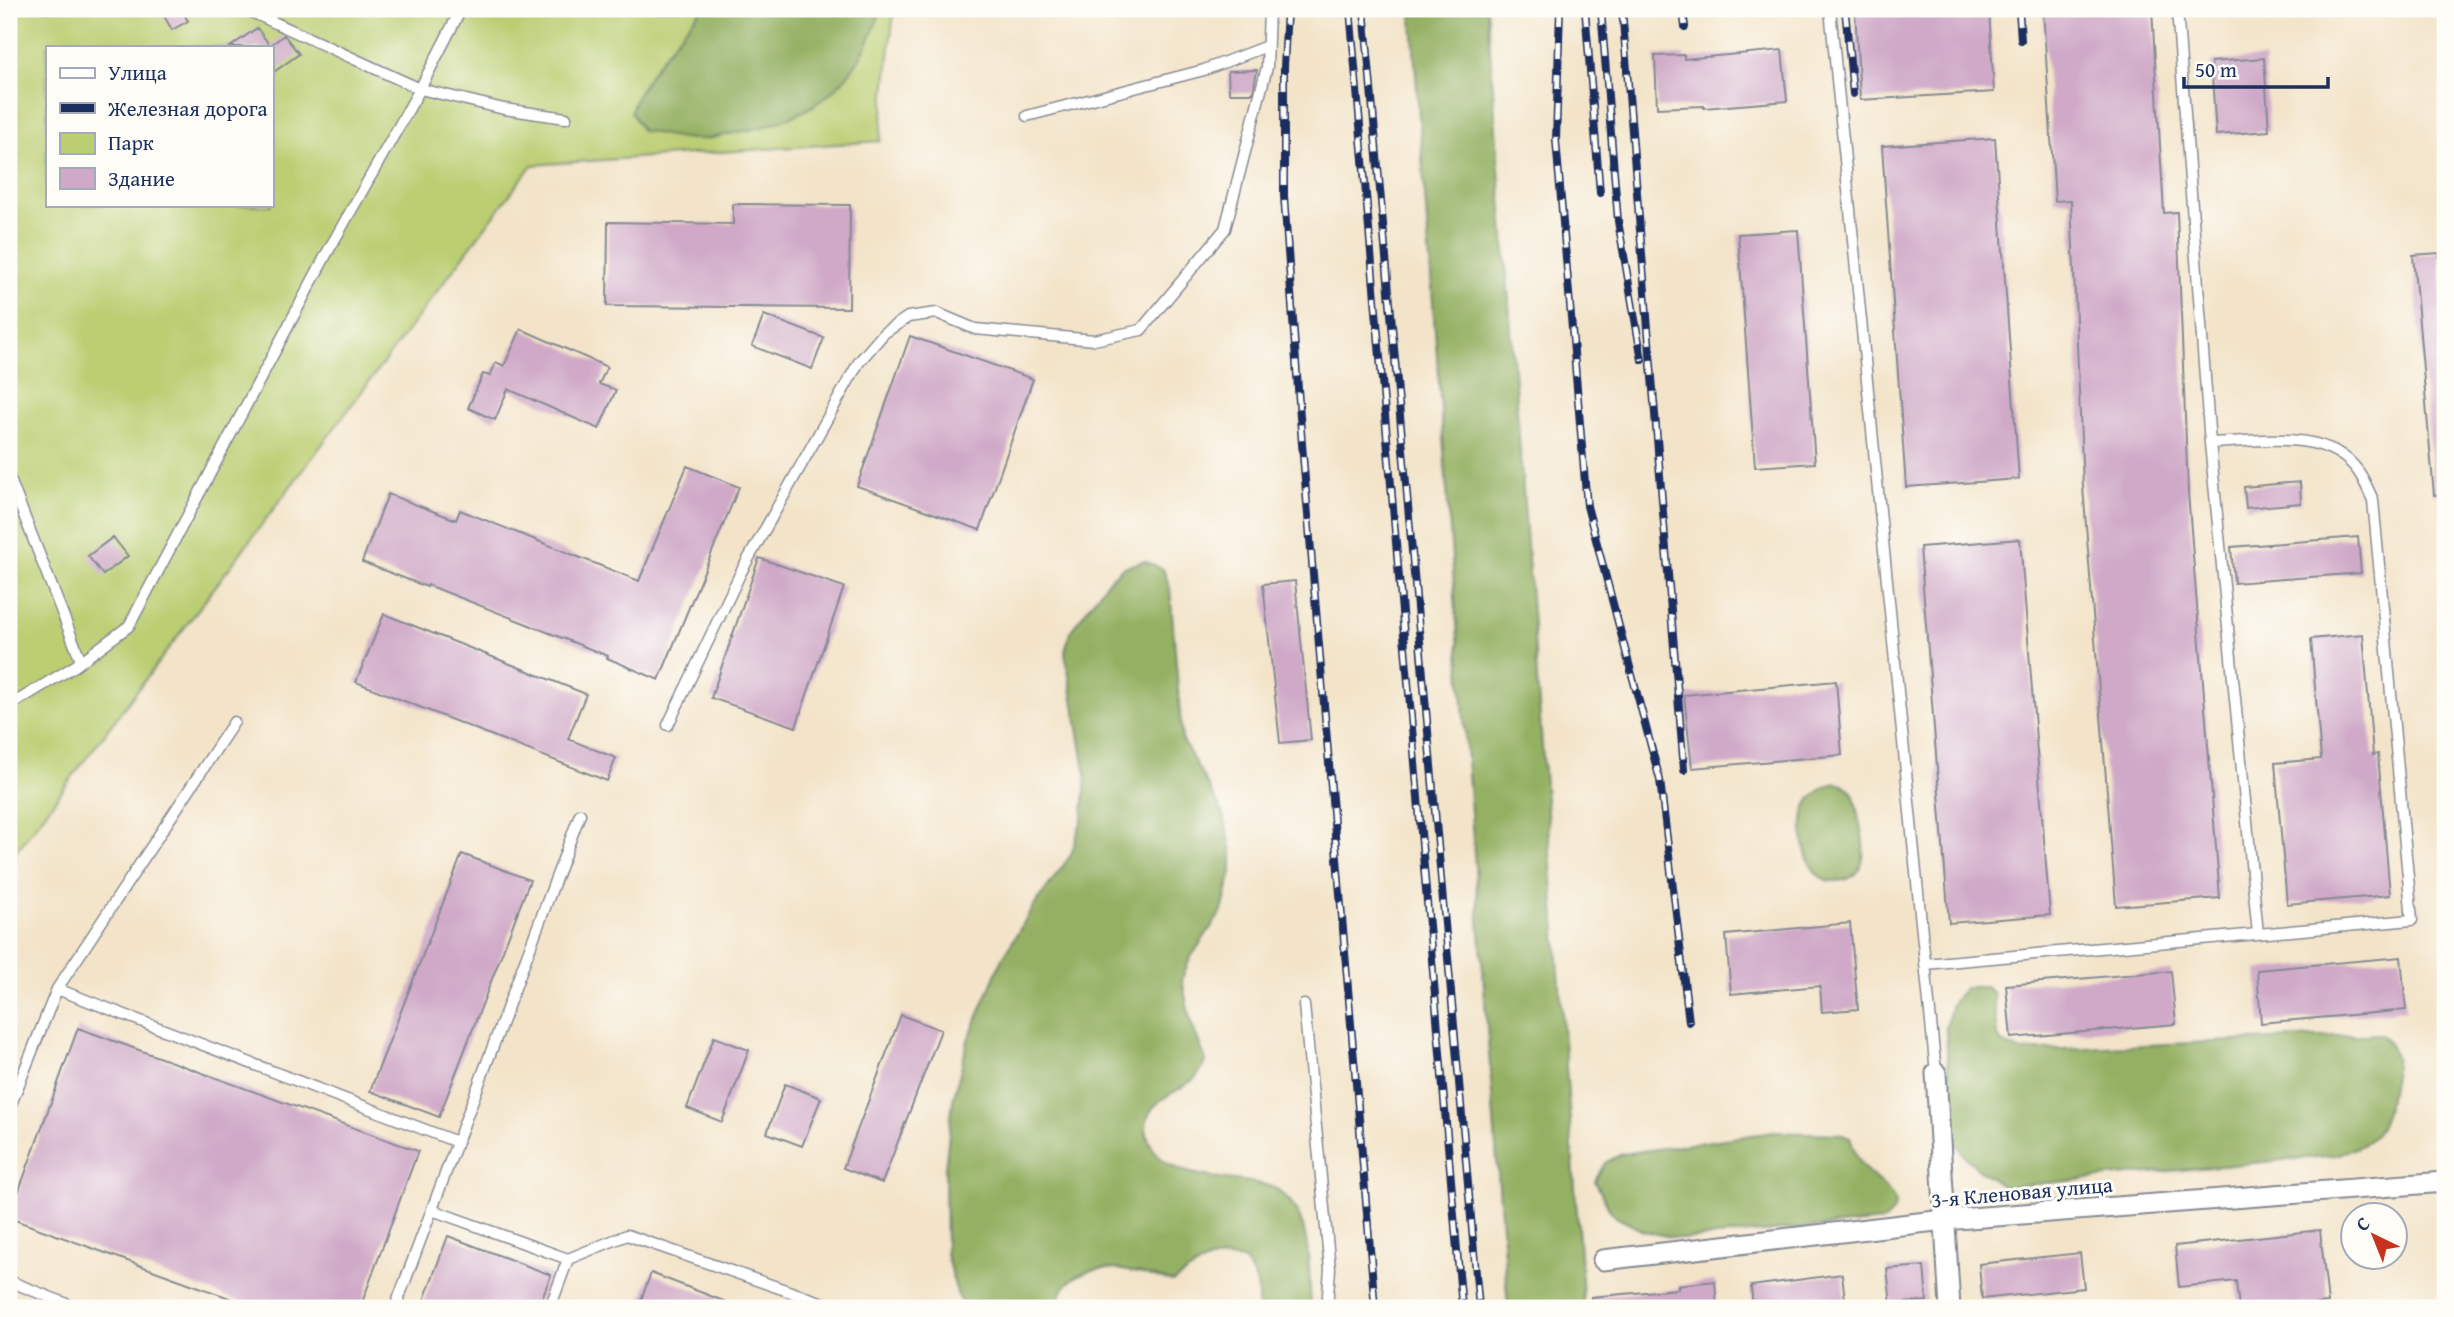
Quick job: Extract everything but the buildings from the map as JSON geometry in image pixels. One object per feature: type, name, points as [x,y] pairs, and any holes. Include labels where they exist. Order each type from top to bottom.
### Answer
[{"type":"street","points":[[1936,1073],[1950,1308]]},
{"type":"street","name":"3-я Кленовая улица","points":[[1603,1259],[1944,1220],[2445,1182]]},
{"type":"lane","points":[[245,9],[420,89],[504,109],[566,118]]},
{"type":"lane","points":[[9,706],[81,661],[129,626],[461,9]]},
{"type":"lane","points":[[668,725],[741,572],[859,362],[884,333],[908,317],[937,313],[975,329],[1094,340],[1141,330],[1225,229],[1267,67],[1269,9]]},
{"type":"lane","points":[[1830,9],[1936,1073]]},
{"type":"lane","points":[[2177,9],[2210,443],[2258,934]]},
{"type":"lane","points":[[1027,116],[1204,70],[1267,46]]},
{"type":"lane","points":[[1925,964],[2413,920],[2373,500],[2358,470],[2335,449],[2307,440],[2210,443]]},
{"type":"lane","points":[[9,477],[81,661]]},
{"type":"lane","points":[[9,1109],[57,989],[234,722]]},
{"type":"lane","points":[[395,1308],[580,814]]},
{"type":"lane","points":[[57,989],[457,1142]]},
{"type":"lane","points":[[1304,1005],[1330,1269],[1328,1308]]},
{"type":"lane","points":[[432,1210],[568,1259],[627,1236],[837,1308]]},
{"type":"lane","points":[[550,1308],[568,1259]]},
{"type":"lane","points":[[9,1281],[77,1308]]},
{"type":"green space","points":[[9,9],[894,9],[880,141],[532,165],[9,861]]},
{"type":"green space","points":[[702,9],[881,9],[860,58],[830,93],[811,107],[766,126],[707,139],[642,131],[631,112],[635,100],[661,59]]},
{"type":"green space","points":[[1411,9],[1487,9],[1584,1308],[1508,1308]]},
{"type":"green space","points":[[1144,561],[1163,569],[1170,588],[1182,739],[1223,813],[1232,852],[1232,872],[1222,911],[1189,960],[1182,979],[1190,1020],[1206,1060],[1195,1078],[1153,1108],[1147,1118],[1147,1134],[1160,1158],[1173,1166],[1206,1176],[1273,1187],[1289,1200],[1297,1211],[1306,1238],[1311,1308],[1257,1308],[1258,1288],[1243,1260],[1222,1258],[1198,1265],[1173,1282],[1116,1269],[1087,1272],[1064,1288],[1057,1308],[964,1308],[946,1254],[945,1168],[953,1100],[968,1040],[1001,961],[1033,907],[1071,855],[1083,816],[1086,775],[1065,652],[1070,632],[1107,582],[1122,568]]},
{"type":"green space","points":[[1836,783],[1848,788],[1853,794],[1861,830],[1863,860],[1854,875],[1834,881],[1824,879],[1810,863],[1803,838],[1803,825],[1807,805],[1812,798]]},
{"type":"green space","points":[[1965,987],[1985,987],[1993,993],[1997,1035],[2003,1044],[2022,1051],[2381,1034],[2390,1044],[2395,1057],[2387,1106],[2374,1136],[2359,1146],[2336,1155],[2005,1187],[1965,1156],[1951,1129],[1946,1027],[1952,1004]]},
{"type":"green space","points":[[1773,1132],[1840,1134],[1850,1138],[1861,1164],[1893,1197],[1893,1212],[1885,1221],[1682,1239],[1643,1231],[1616,1217],[1595,1181],[1605,1163],[1622,1154]]},
{"type":"railway","points":[[1287,9],[1284,196],[1302,444],[1375,1308]]},
{"type":"railway","points":[[1350,9],[1462,1308]]},
{"type":"railway","points":[[1364,9],[1479,1308]]},
{"type":"railway","points":[[1560,9],[1556,140],[1587,506],[1660,780],[1689,1022]]},
{"type":"railway","points":[[1585,9],[1600,193]]},
{"type":"railway","points":[[1601,9],[1618,221],[1642,360]]},
{"type":"railway","points":[[1622,9],[1684,770]]},
{"type":"railway","points":[[1683,9],[1685,27]]},
{"type":"railway","points":[[1845,9],[1853,94]]},
{"type":"railway","points":[[2019,9],[2021,40]]}]
